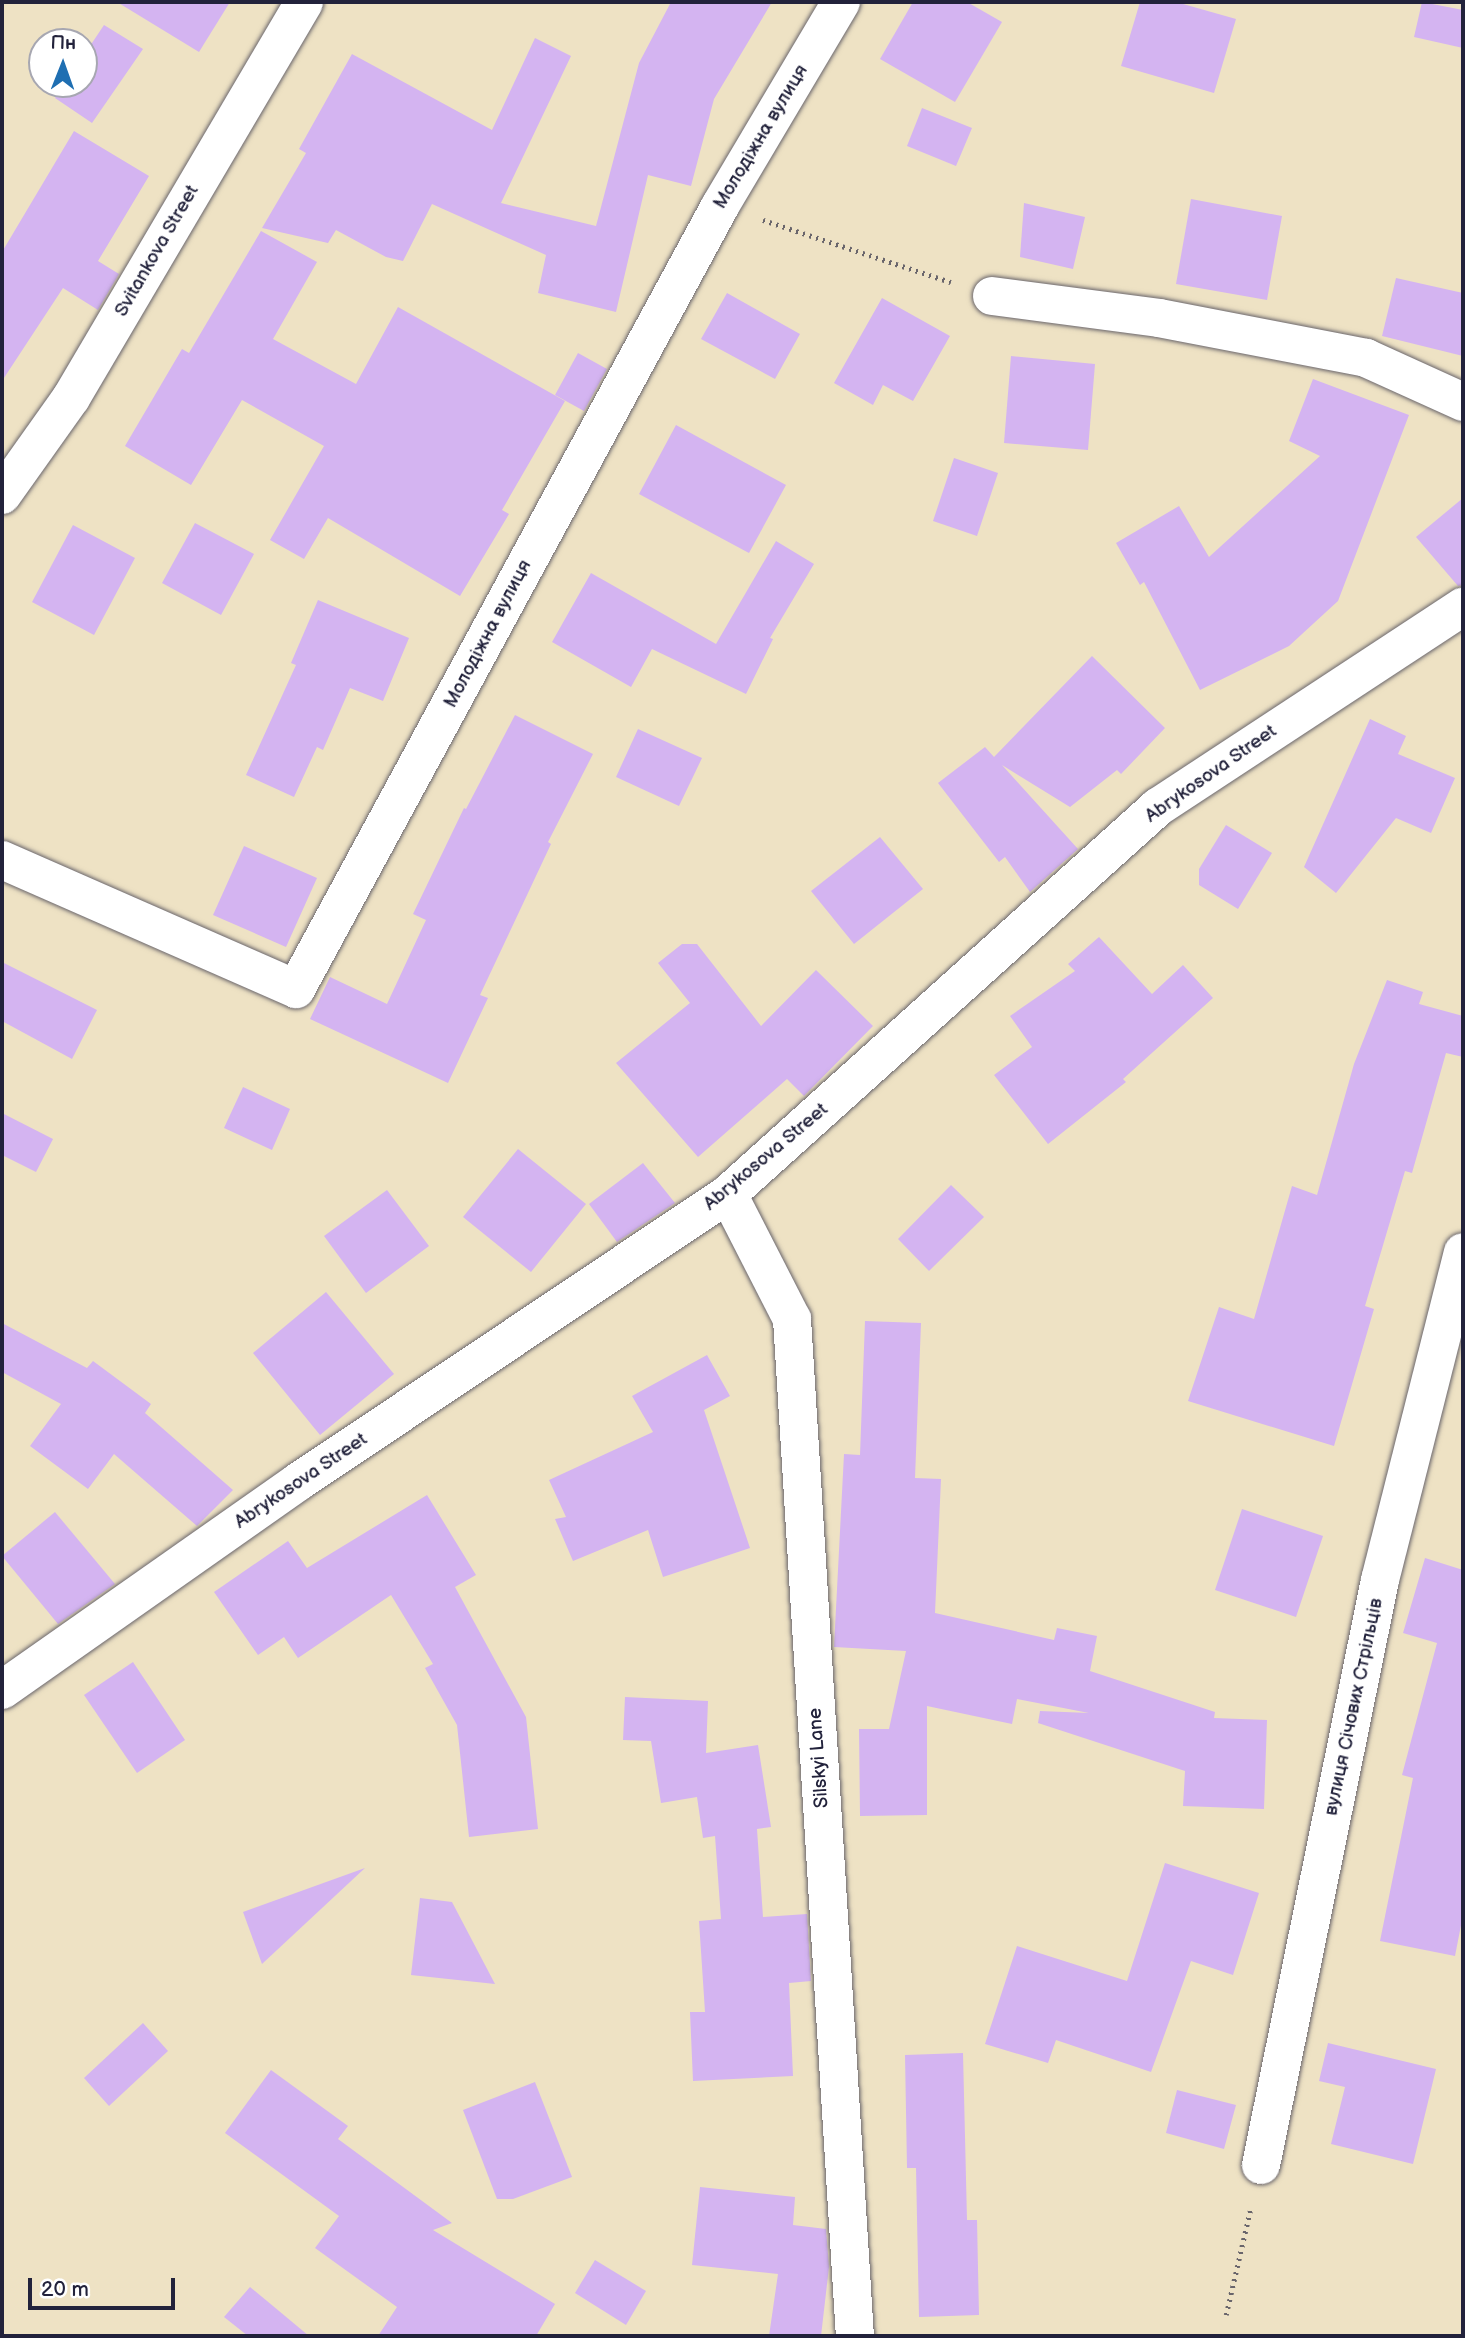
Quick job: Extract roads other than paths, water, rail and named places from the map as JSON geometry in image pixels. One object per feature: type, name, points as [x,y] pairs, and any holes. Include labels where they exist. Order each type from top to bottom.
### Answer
[{"type":"street","name":"Svitankova Street","points":[[2,495],[71,398],[304,2]]},
{"type":"street","name":"Молодіжна вулиця","points":[[2,860],[296,989],[720,206],[841,2]]},
{"type":"street","points":[[992,296],[1159,318],[1366,358],[1463,402]]},
{"type":"street","name":"Abrykosova Street","points":[[2,1690],[298,1482],[728,1194],[1158,807],[1463,607]]},
{"type":"street","name":"Silskyi Lane","points":[[728,1194],[792,1319],[856,2336]]},
{"type":"street","name":"вулиця Січових Стрільців","points":[[1261,2165],[1380,1580],[1463,1252]]}]
